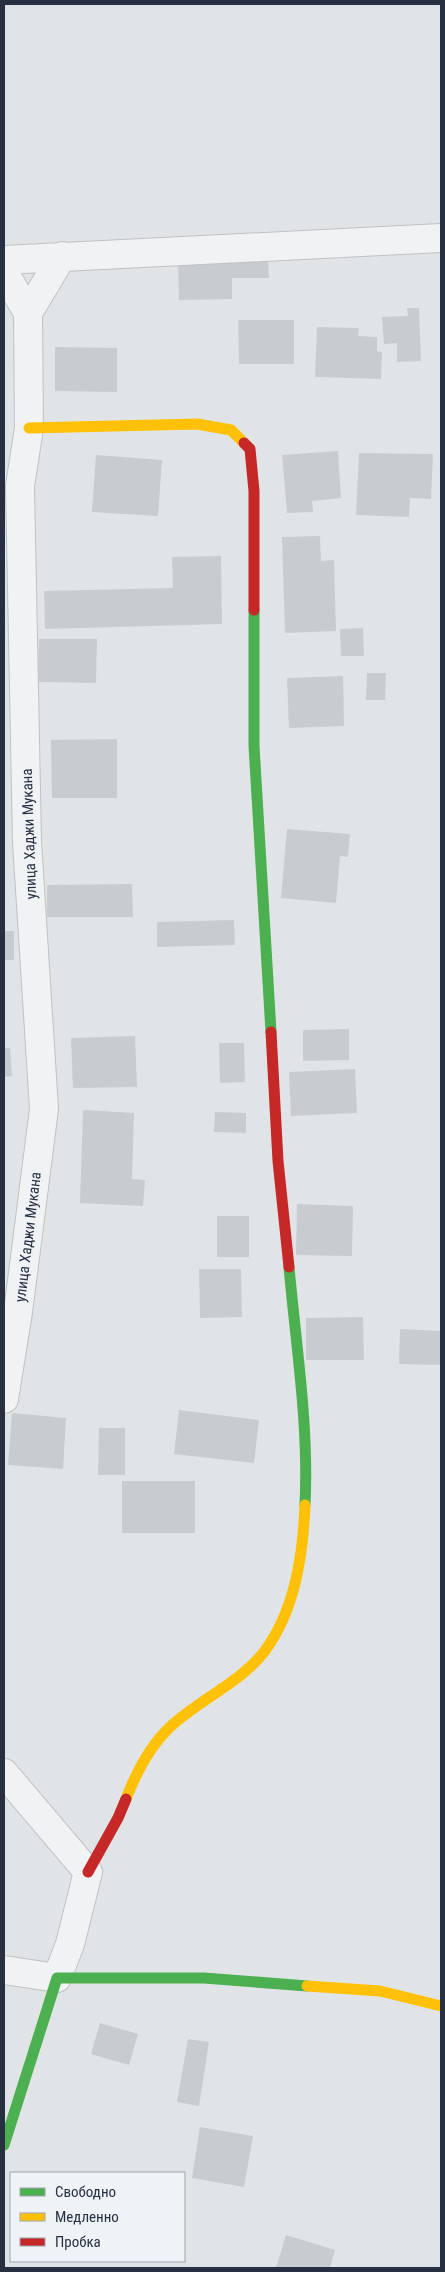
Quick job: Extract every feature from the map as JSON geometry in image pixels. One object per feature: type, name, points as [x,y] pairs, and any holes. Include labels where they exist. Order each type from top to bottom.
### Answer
[{"type":"street","points":[[4,260],[441,238]]},
{"type":"street","points":[[28,313],[62,256]]},
{"type":"street","name":"улица Хаджи Мукана","points":[[4,272],[28,313],[29,428],[20,486],[27,812],[44,1109],[18,1312],[4,1399]]},
{"type":"street","points":[[4,2145],[57,1978],[70,1944],[88,1872],[118,1818],[133,1780],[148,1754],[169,1728],[235,1679],[263,1653],[284,1619],[303,1545],[306,1472],[302,1404],[278,1161],[254,756],[254,491],[250,448],[231,430],[197,424],[29,428]]},
{"type":"street","points":[[4,1773],[88,1872]]},
{"type":"street","points":[[4,1970],[57,1978],[204,1978],[380,1991],[441,2006]]},
{"type":"building","points":[[268,259],[269,278],[232,278],[232,299],[179,300],[178,260]]},
{"type":"building","points":[[407,308],[419,308],[421,361],[397,362],[397,343],[384,344],[382,317],[408,316]]},
{"type":"building","points":[[238,320],[294,320],[294,364],[239,364]]},
{"type":"building","points":[[317,327],[359,328],[358,336],[377,337],[377,351],[382,352],[381,379],[315,377]]},
{"type":"building","points":[[55,347],[117,348],[117,392],[55,391]]},
{"type":"building","points":[[338,451],[341,498],[312,501],[313,512],[287,513],[282,455]]},
{"type":"building","points":[[359,453],[433,454],[431,499],[410,498],[409,517],[356,515]]},
{"type":"building","points":[[96,455],[162,460],[158,516],[92,512]]},
{"type":"building","points":[[320,536],[321,561],[334,560],[336,631],[285,633],[282,537]]},
{"type":"building","points":[[221,556],[222,624],[45,629],[44,591],[173,588],[172,557]]},
{"type":"building","points":[[363,628],[364,656],[341,656],[340,629]]},
{"type":"building","points":[[39,639],[97,639],[96,683],[38,682]]},
{"type":"building","points":[[367,673],[386,673],[385,700],[366,700]]},
{"type":"building","points":[[343,676],[344,726],[289,728],[287,678]]},
{"type":"building","points":[[117,739],[117,798],[52,798],[51,740]]},
{"type":"building","points":[[287,829],[350,834],[348,857],[340,856],[336,903],[281,898]]},
{"type":"building","points":[[132,884],[133,917],[47,917],[47,885]]},
{"type":"building","points":[[234,920],[235,945],[157,947],[157,922]]},
{"type":"building","points":[[4,931],[14,931],[14,960],[4,960]]},
{"type":"building","points":[[349,1029],[349,1060],[303,1061],[303,1030]]},
{"type":"building","points":[[135,1036],[137,1087],[73,1088],[71,1038]]},
{"type":"building","points":[[219,1043],[244,1043],[245,1082],[220,1083]]},
{"type":"building","points":[[4,1048],[10,1048],[12,1076],[4,1077]]},
{"type":"building","points":[[355,1069],[357,1113],[291,1116],[289,1072]]},
{"type":"building","points":[[83,1110],[134,1113],[132,1179],[145,1180],[143,1206],[80,1203]]},
{"type":"building","points":[[215,1112],[246,1113],[246,1133],[214,1132]]},
{"type":"building","points":[[297,1204],[353,1206],[352,1256],[296,1255]]},
{"type":"building","points":[[217,1216],[249,1216],[249,1257],[217,1257]]},
{"type":"building","points":[[199,1269],[241,1269],[242,1317],[200,1318]]},
{"type":"building","points":[[363,1317],[364,1360],[306,1360],[306,1318]]},
{"type":"building","points":[[400,1329],[441,1331],[441,1365],[399,1364]]},
{"type":"building","points":[[179,1410],[259,1420],[254,1463],[174,1454]]},
{"type":"building","points":[[12,1413],[66,1418],[63,1469],[8,1465]]},
{"type":"building","points":[[99,1428],[125,1428],[125,1475],[98,1475]]},
{"type":"building","points":[[122,1481],[195,1481],[195,1533],[122,1533]]},
{"type":"building","points":[[100,2023],[138,2034],[129,2065],[91,2054]]},
{"type":"building","points":[[188,2039],[209,2042],[199,2106],[177,2102]]},
{"type":"building","points":[[200,2127],[253,2136],[244,2187],[192,2178]]},
{"type":"building","points":[[286,2235],[335,2250],[330,2268],[276,2268]]},
{"type":"traffic: fast","points":[[254,610],[254,746],[271,1032]]},
{"type":"traffic: fast","points":[[289,1267],[304,1416],[305,1505]]},
{"type":"traffic: fast","points":[[4,2145],[57,1978],[204,1978],[307,1986]]},
{"type":"traffic: slow","points":[[29,428],[197,424],[231,430],[244,443]]},
{"type":"traffic: slow","points":[[126,1799],[144,1761],[162,1735],[180,1718],[243,1673],[264,1652],[275,1636],[290,1601],[295,1582],[302,1543],[305,1505]]},
{"type":"traffic: slow","points":[[307,1986],[380,1991],[441,2006]]},
{"type":"traffic: jam","points":[[244,443],[250,449],[254,491],[254,610]]},
{"type":"traffic: jam","points":[[271,1032],[278,1161],[289,1267]]},
{"type":"traffic: jam","points":[[88,1872],[118,1818],[126,1799]]}]
